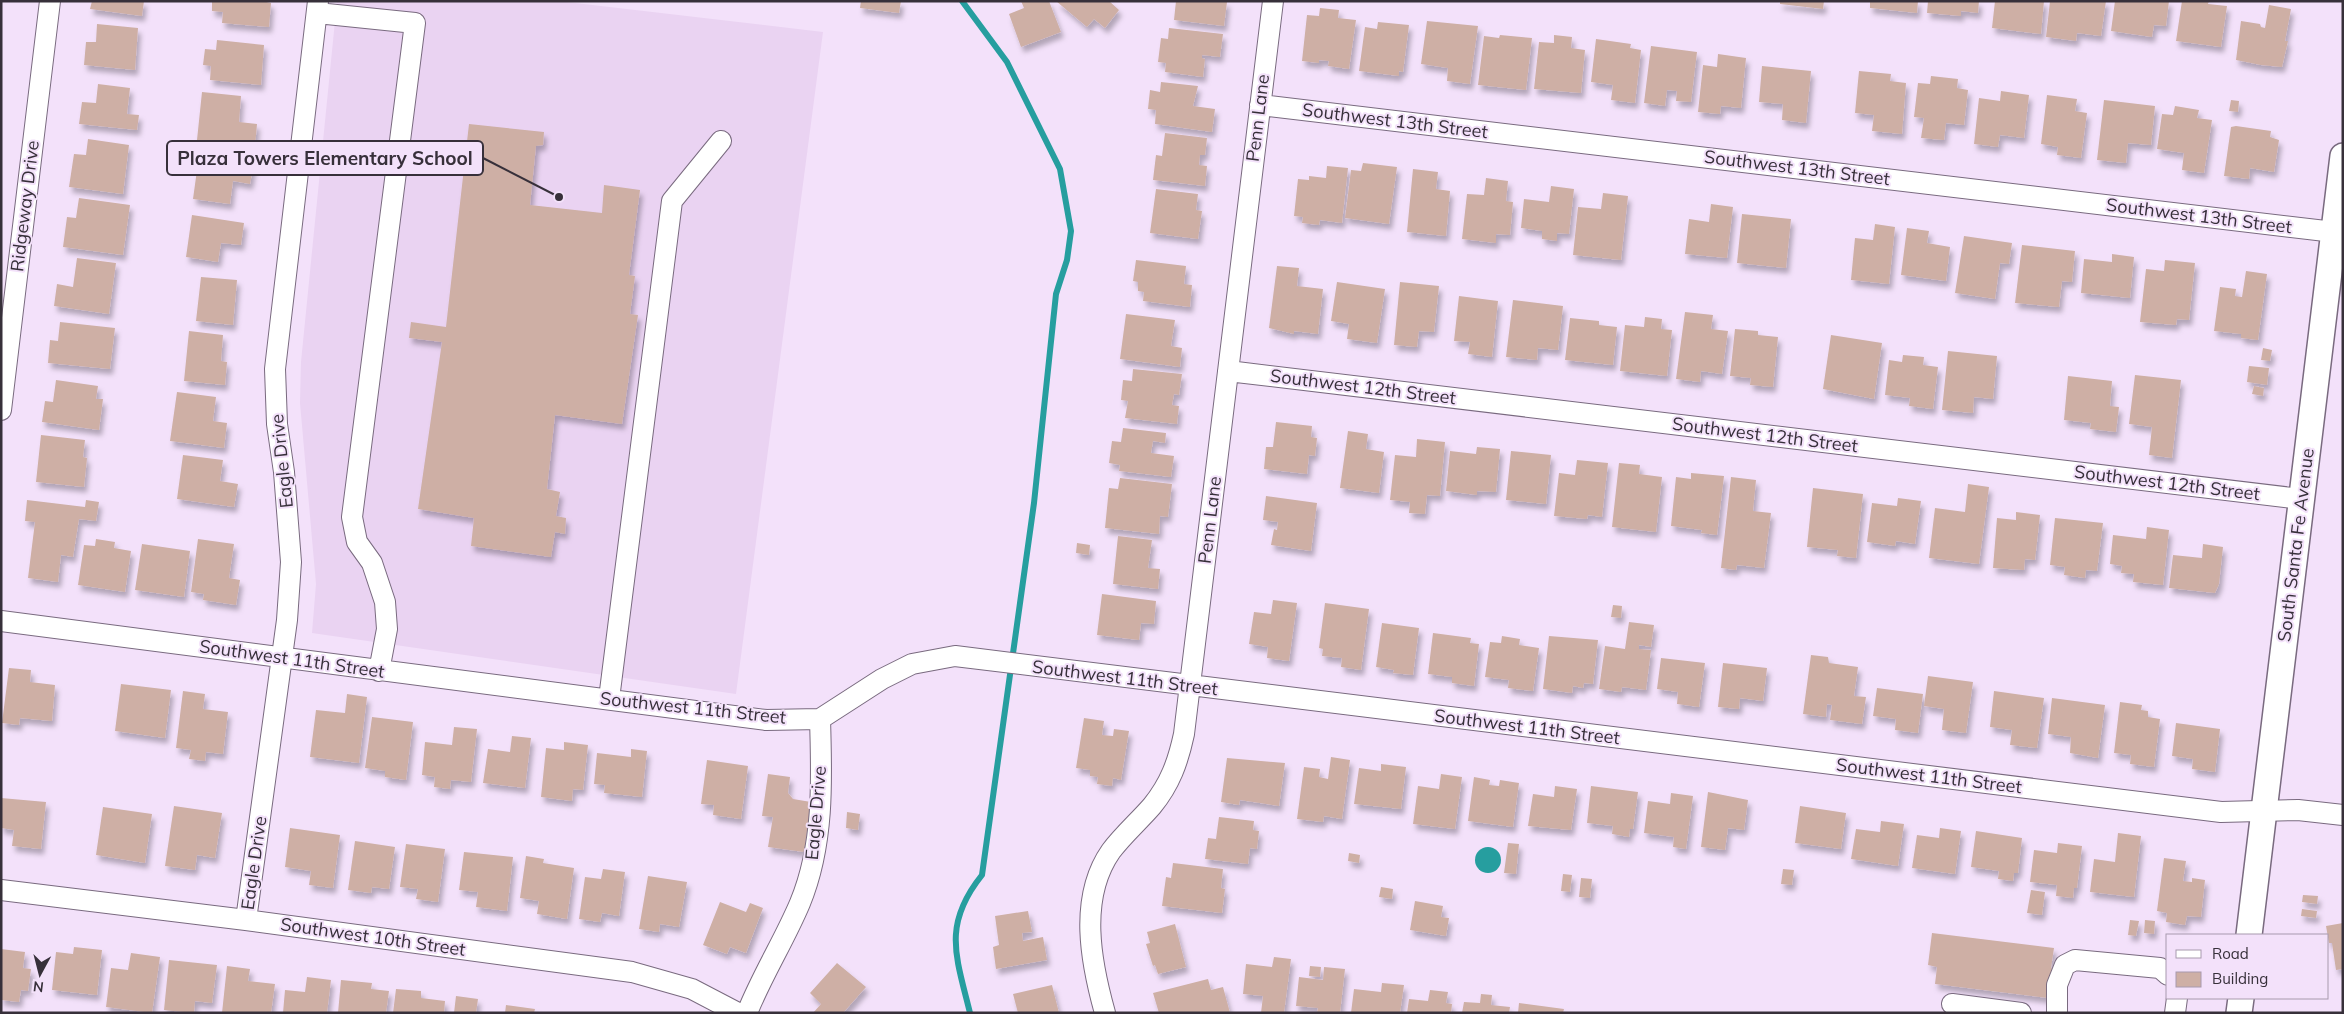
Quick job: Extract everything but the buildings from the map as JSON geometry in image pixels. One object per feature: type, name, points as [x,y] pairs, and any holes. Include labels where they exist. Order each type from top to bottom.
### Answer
[{"type":"main road","name":"South Santa Fe Avenue","points":[[2249,934],[2343,156]]},
{"type":"main road","points":[[2239,1013],[2241,999]]},
{"type":"street","name":"Ridgeway Drive","points":[[1,410],[50,1]]},
{"type":"street","name":"Penn Lane","points":[[1106,1013],[1092,956],[1091,917],[1095,890],[1101,869],[1111,852],[1152,806],[1170,779],[1178,762],[1184,734],[1273,1]]},
{"type":"street","name":"Eagle Drive","points":[[246,920],[281,658],[291,562],[276,408],[275,369],[317,7]]},
{"type":"street","points":[[317,7],[415,23],[352,517],[357,542],[372,563],[385,602],[387,629],[379,670]]},
{"type":"street","name":"Southwest 13th Street","points":[[1260,105],[2334,232]]},
{"type":"street","points":[[609,699],[672,201],[721,141]]},
{"type":"street","name":"Southwest 12th Street","points":[[1228,371],[2301,499]]},
{"type":"street","name":"Southwest 11th Street","points":[[1,621],[766,720],[820,719],[882,679],[912,664],[955,656],[2221,812],[2298,810],[2343,815]]},
{"type":"street","name":"Eagle Drive","points":[[747,1013],[758,984],[785,935],[800,902],[811,870],[818,841],[822,766],[820,719]]},
{"type":"street","name":"Southwest 10th Street","points":[[1,890],[246,920],[632,972],[692,989],[738,1013]]},
{"type":"street","points":[[2057,1013],[2057,985],[2065,965],[2075,960],[2160,968],[2166,973]]},
{"type":"street","points":[[2175,1013],[2177,999]]},
{"type":"street","points":[[1952,1004],[2021,1013]]},
{"type":"shaded area","points":[[337,1],[558,1],[823,32],[736,694],[312,633],[316,584],[300,403],[301,362]]},
{"type":"shaded area","points":[[1488,847],[1497,851],[1501,860],[1497,869],[1488,873],[1479,869],[1475,860],[1479,851]]},
{"type":"waterway","points":[[962,1],[1007,62],[1060,169],[1071,231],[1067,260],[1056,294],[1034,503],[982,875],[969,893],[961,910],[957,926],[957,957],[970,1013]]},
{"type":"place","name":"Plaza Towers Elementary School","points":[[559,197]]}]
